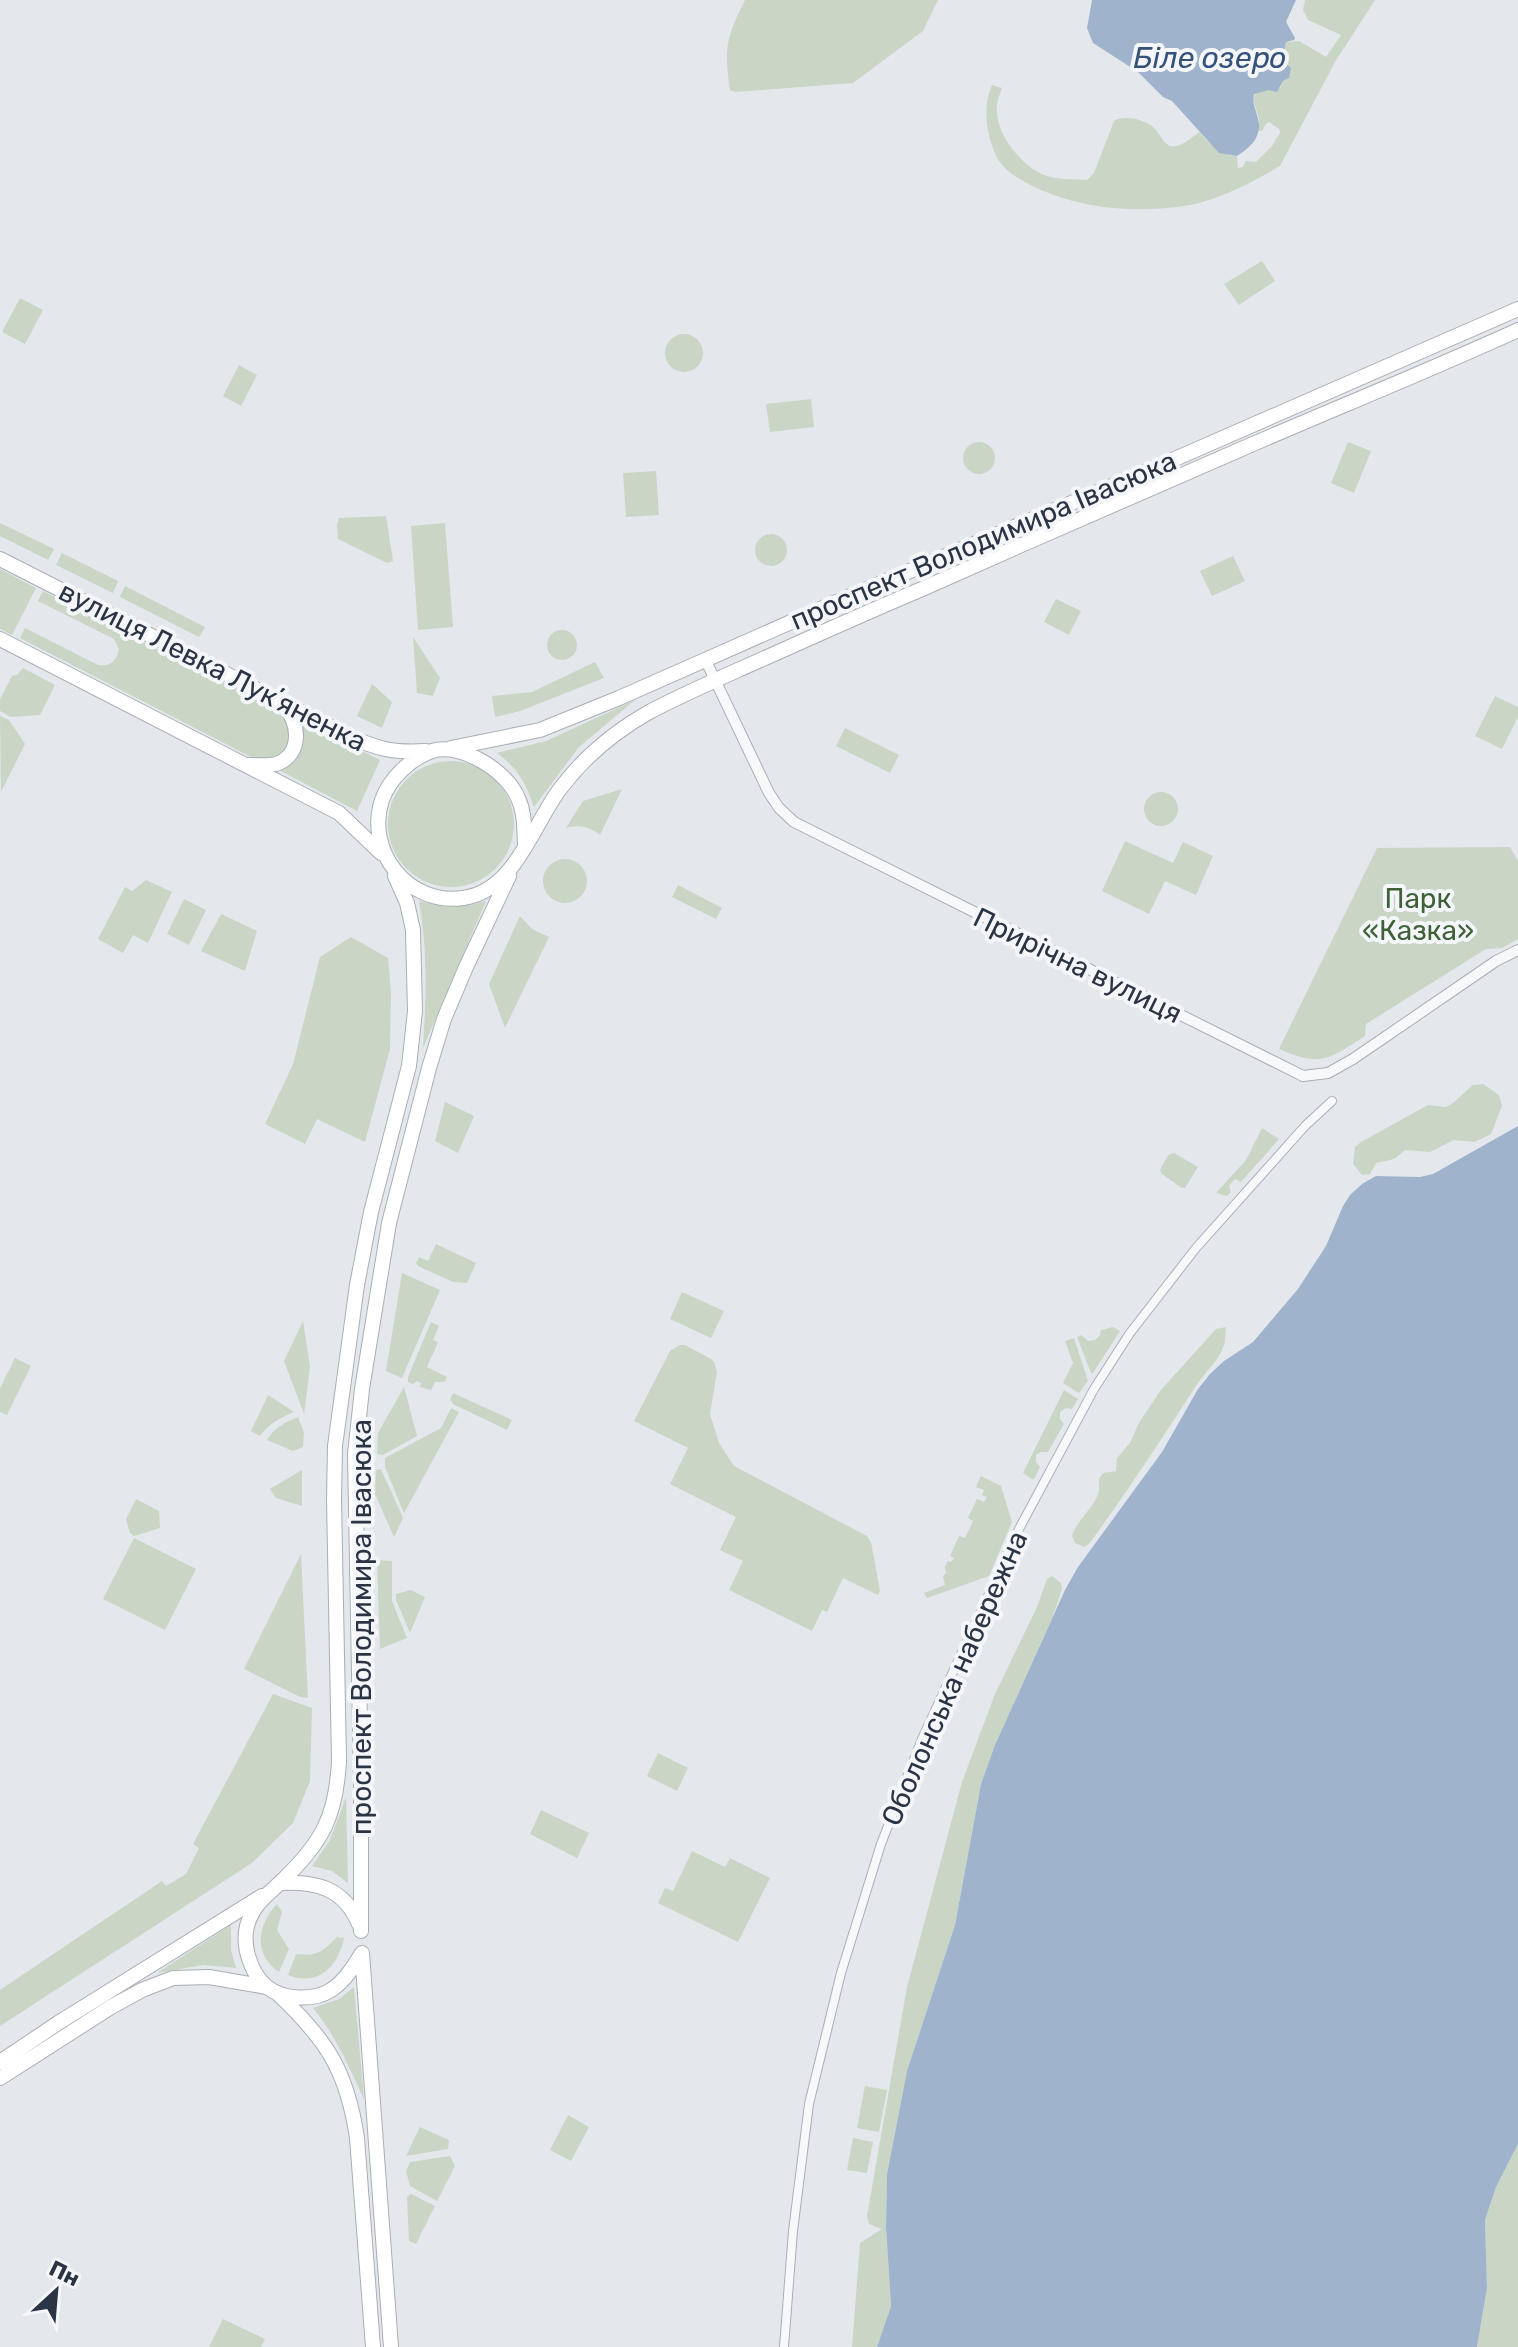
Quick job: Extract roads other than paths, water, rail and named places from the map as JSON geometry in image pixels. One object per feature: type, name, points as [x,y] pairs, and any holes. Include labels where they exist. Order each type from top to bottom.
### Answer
[{"type":"main road","name":"проспект Володимира Івасюка","points":[[436,750],[540,730],[1518,309]]},
{"type":"main road","name":"проспект Володимира Івасюка","points":[[525,845],[560,789],[588,758],[616,733],[648,713],[715,680],[1518,330]]},
{"type":"main road","name":"вулиця Левка Лукʼяненка","points":[[0,559],[374,748],[397,752],[436,750]]},
{"type":"main road","points":[[0,639],[339,813],[405,881],[422,893],[440,898],[463,898],[485,892],[513,868],[525,845],[524,816],[517,795],[504,776],[476,758],[436,750],[409,764],[392,781],[382,799],[378,836],[388,862]]},
{"type":"main road","points":[[245,765],[275,764],[292,753],[297,735],[294,719],[278,701]]},
{"type":"main road","name":"проспект Володимира Івасюка","points":[[280,1883],[315,1846],[337,1792],[335,1446],[359,1271],[409,1066],[415,1011],[413,930],[407,903],[388,862]]},
{"type":"main road","name":"проспект Володимира Івасюка","points":[[361,1931],[355,1454],[366,1359],[389,1223],[433,1055],[466,967],[513,868]]},
{"type":"main road","points":[[0,2062],[280,1883],[304,1882],[323,1887],[342,1898],[354,1912],[361,1931],[391,2347]]},
{"type":"main road","points":[[265,1894],[247,1926],[246,1943],[250,1962],[272,1990],[303,2016],[326,2044],[343,2077],[353,2108],[373,2347]]},
{"type":"main road","points":[[0,2078],[111,2007],[173,1978],[209,1977],[299,1998],[319,1996],[342,1981],[362,1953]]},
{"type":"street","name":"Прирічна вулиця","points":[[706,661],[769,793],[794,822],[1303,1076],[1328,1073],[1353,1059],[1496,961],[1518,950]]},
{"type":"street","name":"Оболонська набережна","points":[[784,2347],[797,2191],[816,2073],[841,1973],[881,1844],[928,1726],[1019,1529],[1083,1406],[1114,1356],[1196,1248],[1305,1126],[1332,1101]]},
{"type":"water","name":"Біле озеро","points":[[1092,0],[1296,0],[1286,22],[1295,38],[1286,42],[1282,60],[1291,68],[1289,78],[1283,81],[1277,92],[1269,90],[1254,94],[1259,131],[1251,145],[1237,156],[1219,153],[1172,101],[1163,97],[1138,72],[1093,43],[1087,28]]},
{"type":"water","points":[[1518,1126],[1518,2144],[1496,2187],[1485,2220],[1487,2288],[1477,2347],[877,2347],[891,2306],[886,2227],[887,2174],[907,2071],[955,1925],[981,1784],[995,1745],[1065,1590],[1078,1567],[1162,1452],[1198,1389],[1224,1361],[1253,1342],[1298,1289],[1326,1246],[1350,1195],[1376,1176],[1420,1177],[1433,1174]]},
{"type":"park label","name":"Парк «Казка»","points":[[1418,914]]}]
